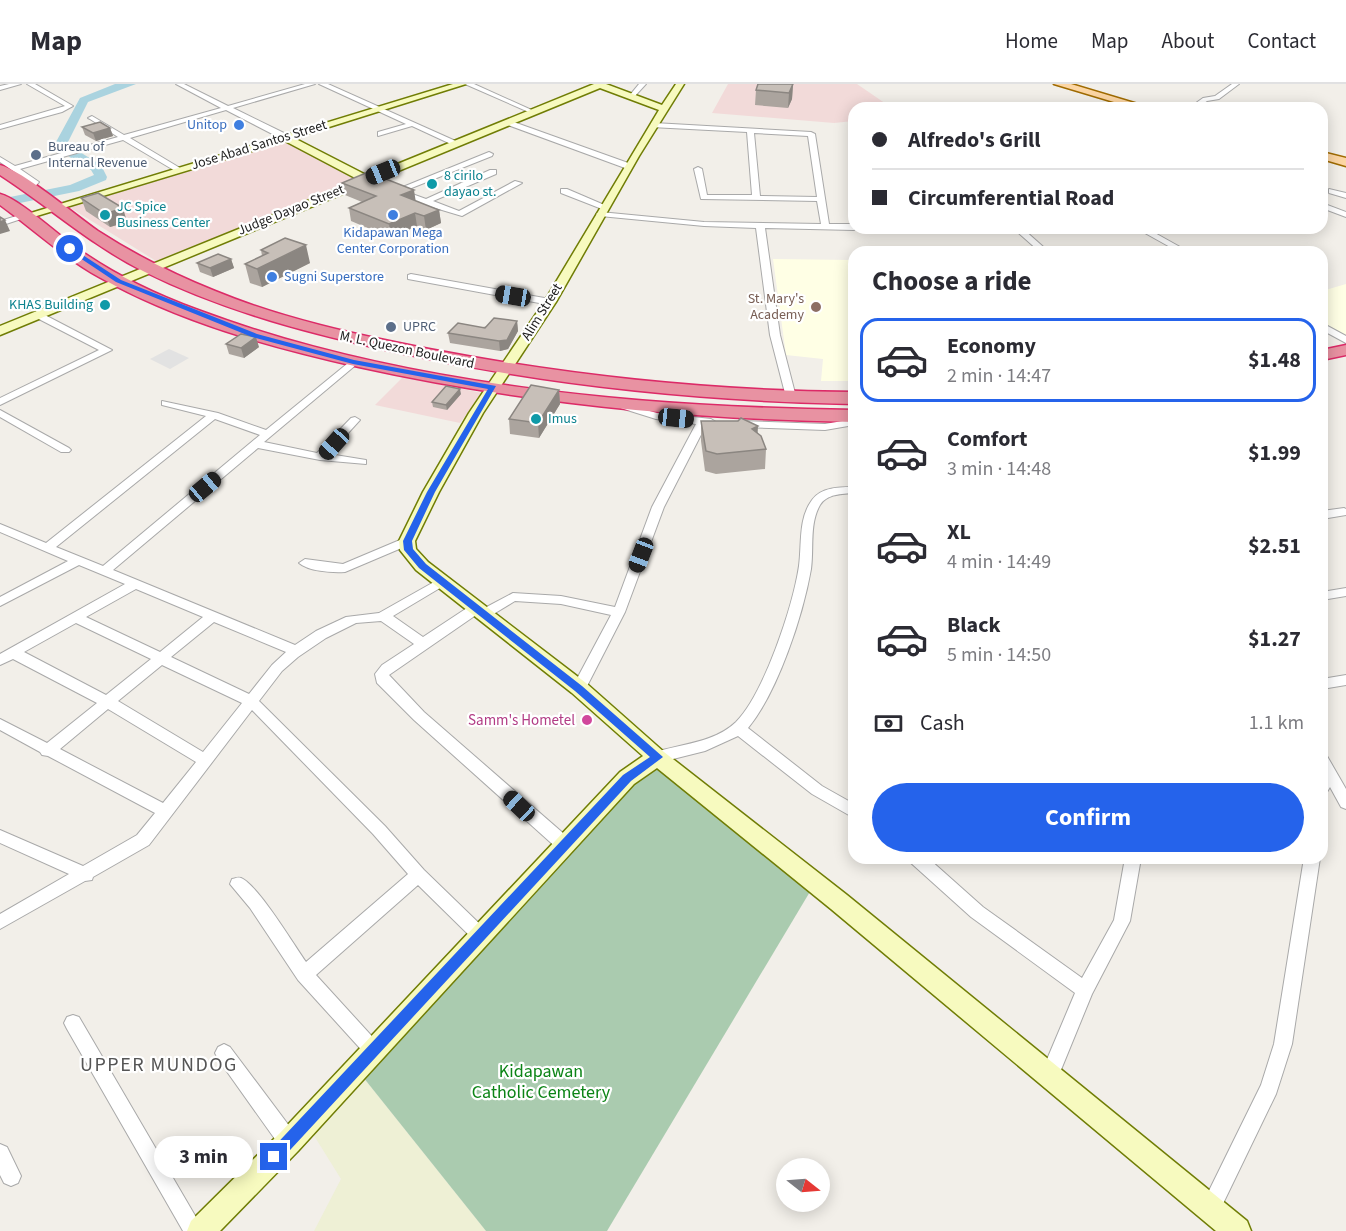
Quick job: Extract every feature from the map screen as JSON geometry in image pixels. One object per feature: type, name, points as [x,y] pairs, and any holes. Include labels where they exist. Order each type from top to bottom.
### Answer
[{"type":"highway","name":"M. L. Quezon Boulevard","points":[[4,168],[112,247],[149,268],[232,303],[304,327],[505,370],[619,386],[791,397],[848,398]]},
{"type":"highway","name":"M. L. Quezon Boulevard","points":[[5,201],[118,281],[204,317],[280,343],[353,362],[493,388],[613,404],[738,414],[848,416]]},
{"type":"highway","points":[[280,343],[304,327]]},
{"type":"highway","points":[[1328,354],[1346,350]]},
{"type":"highway","points":[[1328,370],[1346,366]]},
{"type":"main road","points":[[1059,84],[1124,102]]},
{"type":"main road","points":[[1328,158],[1346,162]]},
{"type":"street","points":[[0,88],[18,84]]},
{"type":"street","points":[[0,127],[70,106],[30,84]]},
{"type":"street","points":[[179,84],[365,179],[459,214],[518,183]]},
{"type":"street","points":[[4,168],[60,155],[312,84]]},
{"type":"street","points":[[322,84],[456,143]]},
{"type":"street","name":"Jose Abad Santos Street","points":[[26,216],[462,84]]},
{"type":"street","points":[[468,84],[533,112]]},
{"type":"street","points":[[599,84],[664,109]]},
{"type":"street","name":"Judge Dayao Street","points":[[0,331],[599,84]]},
{"type":"street","points":[[632,96],[643,84]]},
{"type":"street","name":"Alim Street","points":[[407,541],[450,456],[550,302],[628,166],[680,84]]},
{"type":"street","points":[[1201,102],[1205,99],[1217,98],[1236,84]]},
{"type":"street","points":[[92,118],[177,170]]},
{"type":"street","points":[[508,122],[628,166]]},
{"type":"street","points":[[381,134],[412,124]]},
{"type":"street","points":[[654,125],[811,134],[825,226]]},
{"type":"street","points":[[750,130],[756,197]]},
{"type":"street","points":[[397,190],[489,154]]},
{"type":"street","points":[[698,169],[702,196],[822,199]]},
{"type":"street","points":[[425,202],[493,172]]},
{"type":"street","points":[[564,191],[602,211],[704,224],[848,227]]},
{"type":"street","points":[[1332,191],[1346,196]]},
{"type":"street","points":[[1328,208],[1346,215]]},
{"type":"street","points":[[0,224],[26,216]]},
{"type":"street","points":[[760,225],[775,335],[791,397]]},
{"type":"street","points":[[1024,234],[1038,246]]},
{"type":"street","points":[[1151,234],[1174,246]]},
{"type":"street","points":[[411,277],[550,302]]},
{"type":"street","points":[[0,402],[106,352],[106,349],[38,315]]},
{"type":"street","points":[[1328,330],[1346,340]]},
{"type":"street","points":[[104,571],[353,362]]},
{"type":"street","points":[[166,403],[214,415],[268,435]]},
{"type":"street","points":[[613,404],[639,412],[703,421],[809,427],[848,423]]},
{"type":"street","points":[[0,413],[65,450]]},
{"type":"street","points":[[47,548],[214,415]]},
{"type":"street","points":[[323,456],[355,420]]},
{"type":"street","points":[[579,688],[620,612],[658,507],[703,421]]},
{"type":"street","points":[[255,444],[314,457],[323,456],[362,462]]},
{"type":"street","points":[[201,1231],[289,1142],[627,778],[657,757],[725,737],[738,728],[755,707],[799,595],[807,555],[809,522],[814,504],[819,497],[848,491]]},
{"type":"street","points":[[1328,514],[1345,510]]},
{"type":"street","points":[[4,532],[295,650]]},
{"type":"street","points":[[305,563],[336,569],[345,568],[407,541],[408,550],[414,558],[441,582],[579,688],[657,757],[840,902],[1237,1231]]},
{"type":"street","points":[[0,602],[78,561]]},
{"type":"street","points":[[5,914],[86,875],[143,840],[295,650],[352,619],[374,619],[383,616],[441,582]]},
{"type":"street","points":[[6,656],[135,584]]},
{"type":"street","points":[[1328,595],[1346,592]]},
{"type":"street","points":[[565,845],[419,716],[382,679],[382,674],[387,668],[479,612],[513,597],[561,600],[620,612]]},
{"type":"street","points":[[47,751],[213,616]]},
{"type":"street","points":[[383,616],[425,645]]},
{"type":"street","points":[[75,617],[252,702],[379,830],[418,875],[481,936]]},
{"type":"street","points":[[6,656],[108,702],[206,761]]},
{"type":"street","points":[[1328,683],[1346,680]]},
{"type":"street","points":[[0,724],[47,751],[164,811]]},
{"type":"street","points":[[738,728],[817,790],[848,808]]},
{"type":"street","points":[[1328,772],[1346,803]]},
{"type":"street","points":[[0,836],[86,875]]},
{"type":"street","points":[[924,864],[977,912],[1085,990]]},
{"type":"street","points":[[1049,1076],[1085,990],[1122,921],[1132,864]]},
{"type":"street","points":[[1210,1209],[1269,1088],[1283,1044],[1311,864]]},
{"type":"street","points":[[304,974],[418,875]]},
{"type":"street","points":[[238,884],[256,903],[304,974],[374,1050]]},
{"type":"street","points":[[73,1023],[194,1231]]},
{"type":"street","points":[[224,1053],[289,1142]]},
{"type":"street","points":[[0,1154],[11,1176]]},
{"type":"shaded area","points":[[728,84],[857,84],[883,102],[848,102],[848,122],[834,123],[712,113]]},
{"type":"shaded area","points":[[282,140],[358,180],[156,261],[69,207]]},
{"type":"shaded area","name":"St. Mary's Academy","points":[[773,259],[848,260],[848,381],[821,381],[823,359],[786,355]]},
{"type":"shaded area","points":[[1346,284],[1346,335],[1328,325],[1328,289]]},
{"type":"shaded area","points":[[169,349],[189,358],[170,369],[150,359]]},
{"type":"shaded area","points":[[403,377],[482,393],[460,423],[375,405]]},
{"type":"shaded area","points":[[363,1077],[486,1231],[314,1231],[341,1179],[313,1134]]},
{"type":"green space","name":"Kidapawan Catholic Cemetery","points":[[656,767],[811,890],[607,1231],[486,1231],[363,1077],[639,779]]},
{"type":"building","points":[[758,84],[793,84],[789,93],[756,90]]},
{"type":"building","points":[[100,122],[110,128],[93,133],[82,127]]},
{"type":"building","points":[[368,172],[414,190],[401,195],[439,210],[424,216],[415,213],[389,224],[349,208],[376,196],[342,183]]},
{"type":"building","points":[[98,193],[123,208],[105,214],[81,198]]},
{"type":"building","points":[[285,238],[306,245],[257,269],[245,264],[268,253],[261,250]]},
{"type":"building","points":[[218,254],[231,259],[210,268],[197,263]]},
{"type":"building","points":[[494,318],[517,321],[507,340],[499,341],[448,333],[458,323],[485,328]]},
{"type":"building","points":[[241,334],[256,337],[241,348],[226,344]]},
{"type":"building","points":[[531,385],[559,390],[538,423],[509,419]]},
{"type":"building","points":[[446,386],[460,389],[446,405],[432,402]]},
{"type":"building","points":[[741,418],[758,426],[752,429],[761,436],[766,449],[717,454],[706,451],[701,421],[738,421]]},
{"type":"waterway","points":[[0,203],[74,188],[101,177],[96,168],[64,148],[62,142],[65,132],[84,100],[107,89],[130,84]]},
{"type":"place","name":"Unitop","points":[[239,125]]},
{"type":"place","name":"Bureau of Internal Revenue","points":[[36,155]]},
{"type":"place","name":"8 cirilo dayao st.","points":[[432,184]]},
{"type":"place","name":"JC Spice Business Center","points":[[105,215]]},
{"type":"place","name":"Kidapawan Mega Center Corporation","points":[[393,215]]},
{"type":"place","name":"Sugni Superstore","points":[[272,277]]},
{"type":"place","name":"KHAS Building","points":[[105,305]]},
{"type":"place","name":"St. Mary's Academy","points":[[816,307]]},
{"type":"place","name":"UPRC","points":[[391,327]]},
{"type":"place","name":"Imus","points":[[536,419]]},
{"type":"place","name":"Samm's Hometel","points":[[587,720]]},
{"type":"district","name":"UPPER MUNDOG","points":[[159,1065]]},
{"type":"route","points":[[70,249],[118,281],[204,317],[255,335],[353,362],[493,388],[450,456],[431,492],[407,541],[408,550],[422,566],[579,688],[657,757],[627,778],[274,1157]]}]
